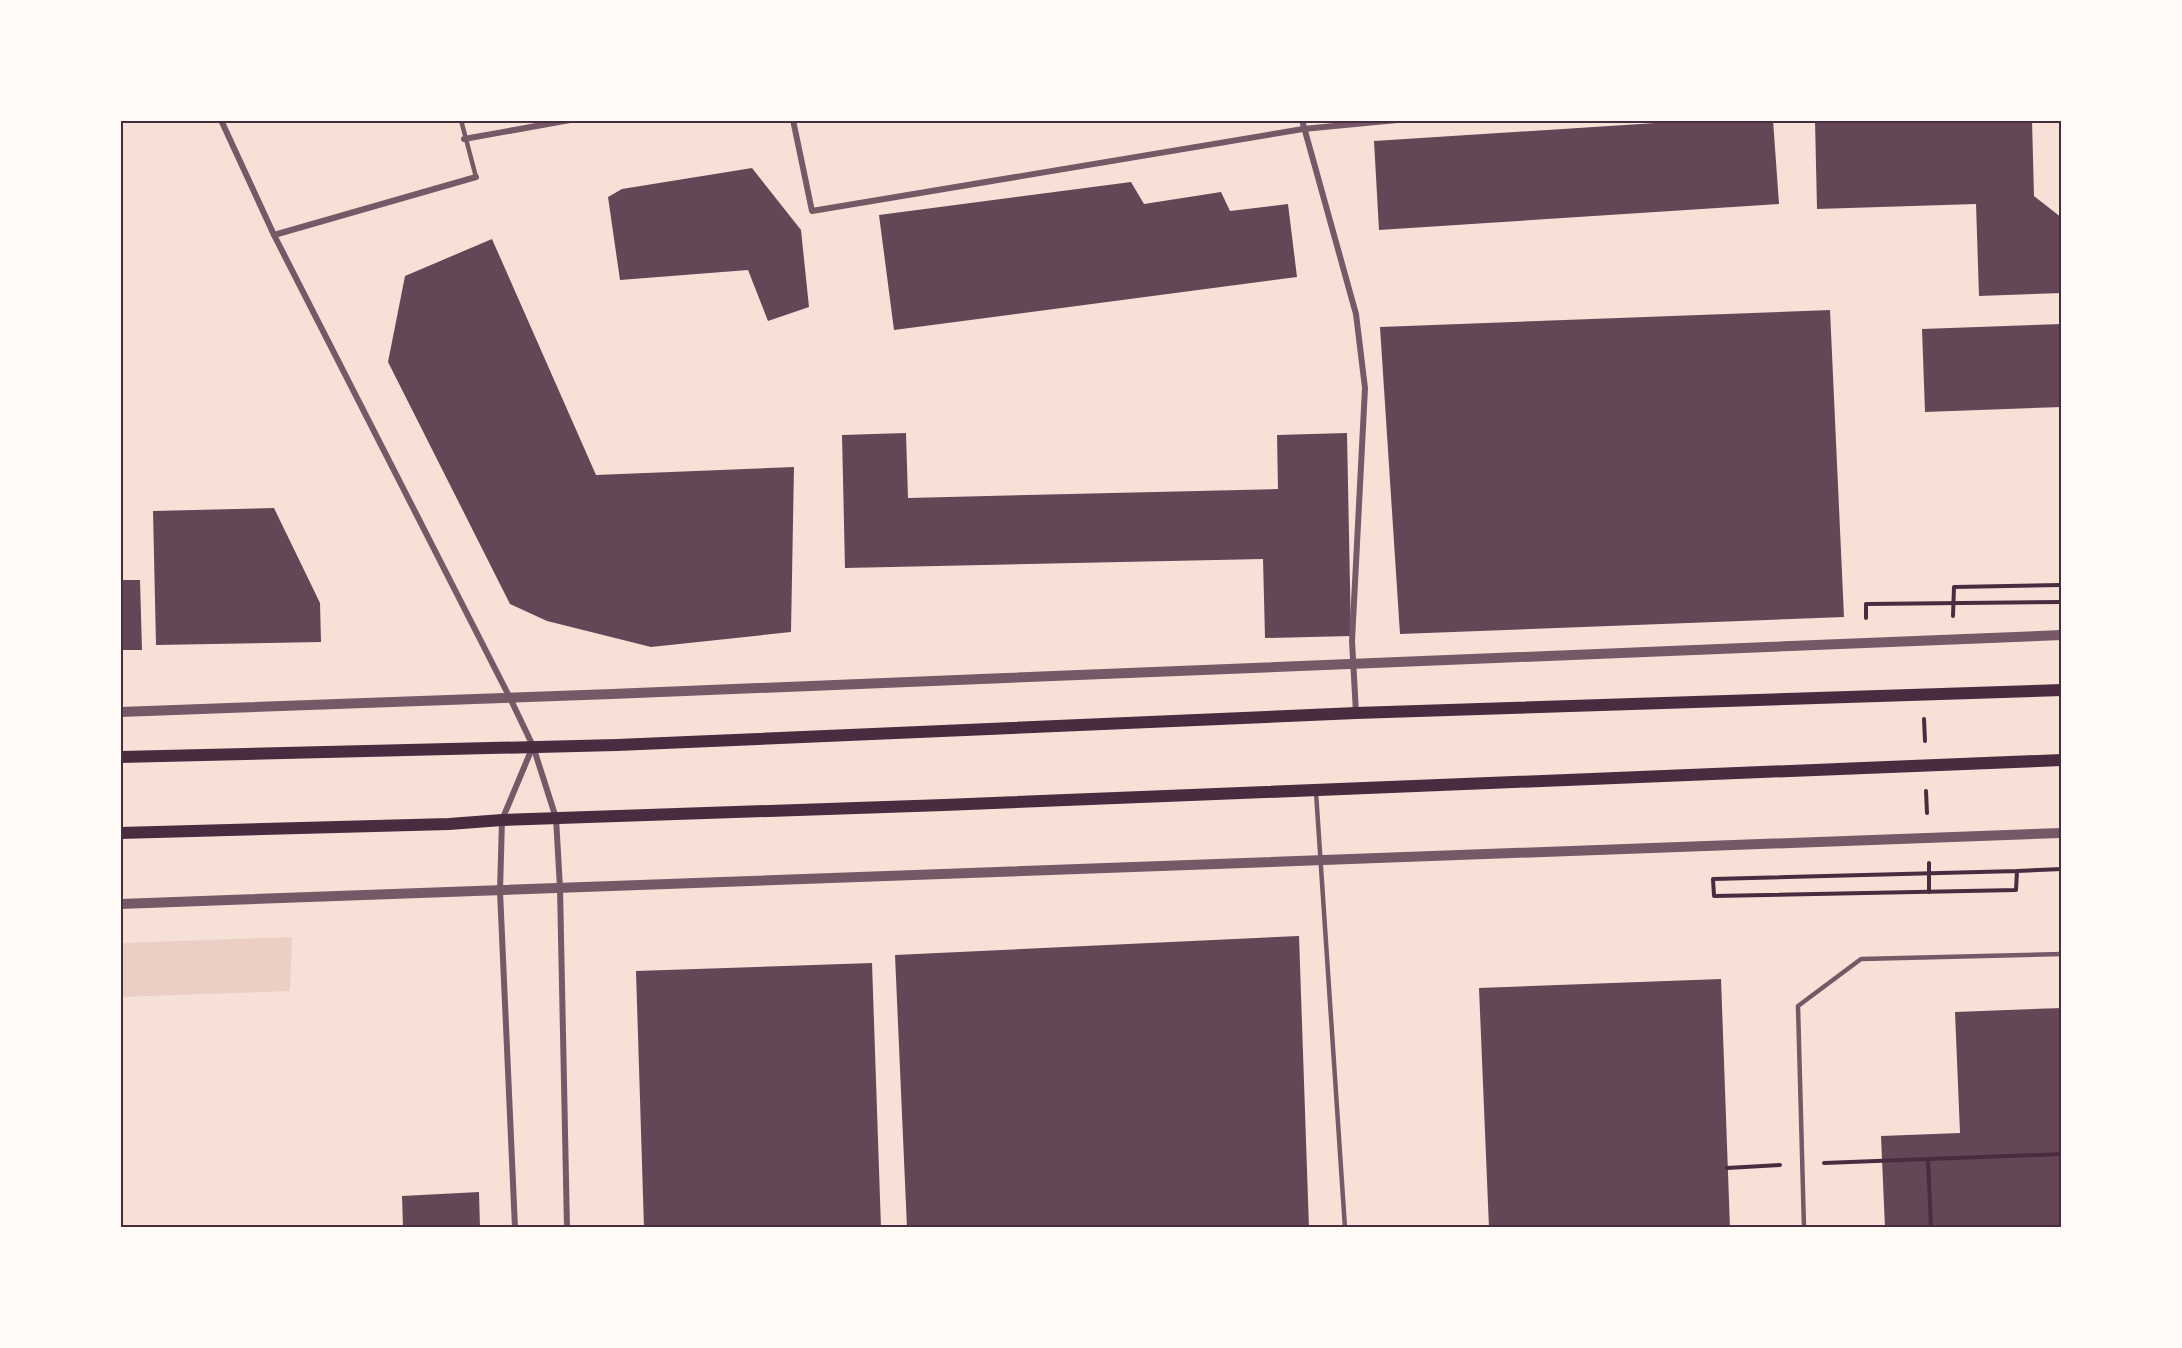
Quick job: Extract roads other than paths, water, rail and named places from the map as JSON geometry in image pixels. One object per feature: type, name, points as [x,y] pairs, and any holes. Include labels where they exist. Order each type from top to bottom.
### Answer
[{"type":"main road","points":[[120,757],[641,744],[1356,713],[2062,690]]},
{"type":"main road","points":[[120,833],[449,824],[502,820],[2062,760]]},
{"type":"street","points":[[220,120],[274,235],[510,698],[533,746],[556,818],[560,888],[567,1228]]},
{"type":"street","points":[[464,139],[570,120]]},
{"type":"street","points":[[793,120],[812,211],[1303,129],[1397,120]]},
{"type":"street","points":[[1302,120],[1356,314],[1365,388],[1352,641],[1356,713]]},
{"type":"street","points":[[274,235],[476,177]]},
{"type":"street","points":[[120,712],[2062,635]]},
{"type":"street","points":[[514,1228],[500,891],[502,820],[533,746]]},
{"type":"street","points":[[120,904],[2062,833]]},
{"type":"lane","points":[[461,120],[464,139],[476,177]]},
{"type":"lane","points":[[1316,789],[1345,1228]]},
{"type":"lane","points":[[1804,1228],[1798,1006],[1861,959],[2062,954]]}]
